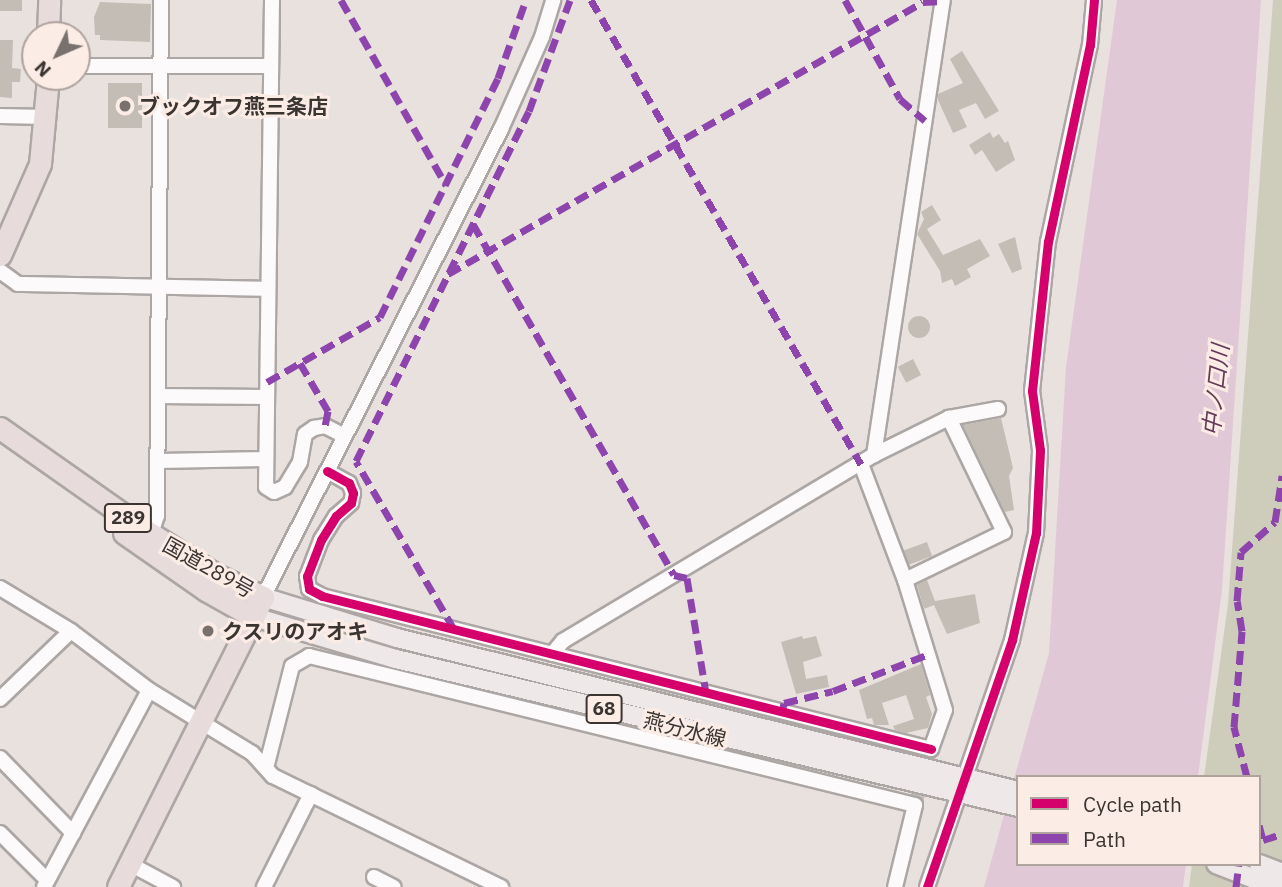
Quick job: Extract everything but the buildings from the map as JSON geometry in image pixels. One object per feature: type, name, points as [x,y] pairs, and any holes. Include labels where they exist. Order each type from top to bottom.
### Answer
[{"type":"highway","points":[[48,21],[49,0]]},
{"type":"highway","points":[[0,255],[40,164],[48,91]]},
{"type":"highway","name":"国道289号","points":[[0,428],[259,607]]},
{"type":"highway","name":"国道289号","points":[[0,446],[206,590],[259,607]]},
{"type":"highway","name":"国道289号","points":[[118,887],[259,607]]},
{"type":"main road","name":"燕分水線","points":[[259,607],[963,776],[997,794]]},
{"type":"main road","name":"燕分水線","points":[[259,607],[396,659],[956,794],[997,794]]},
{"type":"main road","name":"68","points":[[997,794],[1016,791]]},
{"type":"main road","name":"68","points":[[997,794],[1016,806]]},
{"type":"main road","points":[[1261,865],[1282,873]]},
{"type":"main road","points":[[1221,866],[1275,887]]},
{"type":"street","points":[[151,534],[157,516],[162,0]]},
{"type":"street","points":[[272,0],[266,487],[280,491],[300,462],[305,434],[325,426],[345,436]]},
{"type":"street","points":[[259,607],[501,129],[542,37],[552,0]]},
{"type":"street","points":[[874,455],[943,0]]},
{"type":"street","points":[[927,887],[956,794],[1013,640],[1036,533],[1040,450],[1032,391],[1042,297],[1048,243],[1090,45],[1094,0]]},
{"type":"street","points":[[91,66],[271,66]]},
{"type":"street","points":[[0,116],[47,117]]},
{"type":"street","points":[[0,271],[18,284],[268,289]]},
{"type":"street","points":[[158,396],[267,397]]},
{"type":"street","points":[[552,654],[563,642],[874,455],[948,418],[998,409]]},
{"type":"street","points":[[905,580],[1004,532],[948,418]]},
{"type":"street","points":[[158,461],[266,459]]},
{"type":"street","points":[[327,471],[349,483],[353,493],[351,503],[336,516],[320,540],[307,576],[309,589],[322,596],[931,749],[945,710],[905,580],[861,464]]},
{"type":"street","points":[[0,588],[71,631],[149,690],[252,753],[266,768],[472,882],[501,887]]},
{"type":"street","points":[[0,699],[71,631]]},
{"type":"street","points":[[266,768],[292,666],[309,656],[915,806],[895,887]]},
{"type":"street","points":[[0,833],[45,883],[149,690]]},
{"type":"street","points":[[0,758],[73,833]]},
{"type":"street","points":[[264,887],[311,794]]},
{"type":"street","points":[[130,864],[173,887]]},
{"type":"street","points":[[374,877],[394,887]]},
{"type":"shaded area","points":[[1273,0],[1282,0],[1282,887],[1189,887],[1192,866],[1261,866],[1261,775],[1204,775],[1228,604]]},
{"type":"water","name":"中ノ口川","points":[[1117,0],[1261,0],[1222,590],[1198,775],[1016,775],[1016,866],[1186,866],[1183,887],[984,887],[1049,653],[1066,367]]},
{"type":"tunnel","points":[[915,805],[931,749]]},
{"type":"marked path","points":[[341,0],[446,185]]},
{"type":"marked path","points":[[267,382],[380,317],[498,78],[526,0]]},
{"type":"marked path","points":[[454,629],[356,461],[529,111],[570,0]]},
{"type":"marked path","points":[[591,0],[861,464]]},
{"type":"marked path","points":[[845,0],[900,99],[925,121]]},
{"type":"marked path","points":[[448,274],[923,2],[943,1]]},
{"type":"marked path","points":[[473,224],[674,575],[687,578],[706,693]]},
{"type":"marked path","points":[[300,363],[328,411],[325,426]]},
{"type":"marked path","points":[[1246,775],[1234,727],[1242,631],[1237,601],[1241,552],[1275,522],[1282,476]]},
{"type":"marked path","points":[[782,712],[784,703],[833,691],[929,654]]},
{"type":"marked path","points":[[1261,832],[1263,840],[1282,834]]},
{"type":"marked path","points":[[1236,887],[1239,866]]},
{"type":"cycle path","points":[[927,887],[1012,640],[1036,533],[1040,450],[1032,391],[1048,242],[1090,45],[1094,0]]},
{"type":"cycle path","points":[[327,471],[349,483],[353,493],[351,503],[336,516],[321,540],[307,576],[309,589],[322,596],[931,749]]},
{"type":"place","name":"ブックオフ燕三条店","points":[[125,106]]},
{"type":"place","name":"クスリのアオキ","points":[[208,631]]}]
